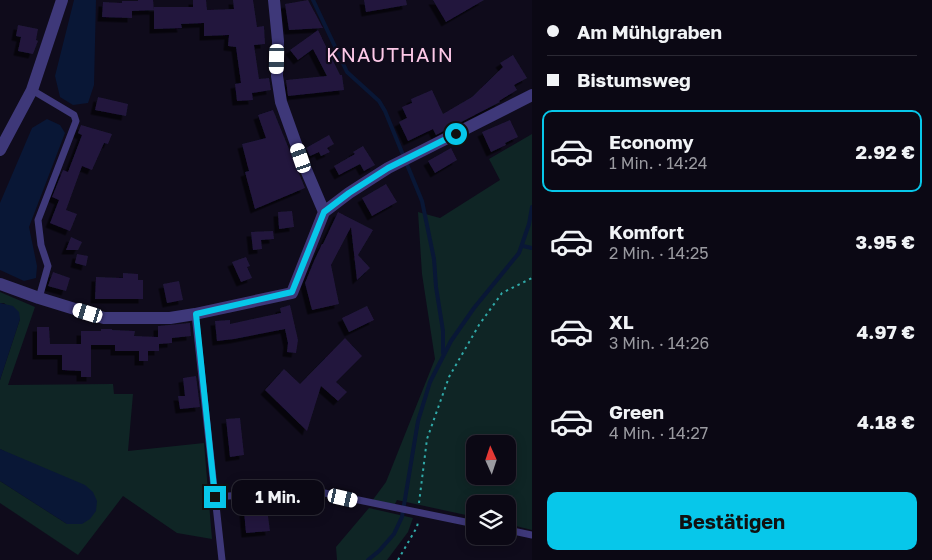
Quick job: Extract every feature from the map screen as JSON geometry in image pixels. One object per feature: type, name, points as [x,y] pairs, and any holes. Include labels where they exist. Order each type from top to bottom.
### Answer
[{"type":"street","points":[[0,150],[32,90],[62,0]]},
{"type":"street","points":[[274,0],[278,41],[277,76],[281,102],[301,158],[324,212]]},
{"type":"street","points":[[0,284],[104,318],[170,318],[196,314],[292,292],[324,212],[349,193],[397,164],[532,95]]},
{"type":"lane","points":[[32,90],[74,115],[76,121],[38,220],[41,245],[48,266],[39,298]]},
{"type":"lane","points":[[196,314],[222,560]]},
{"type":"lane","points":[[215,497],[310,490],[466,522]]},
{"type":"lane","points":[[516,532],[532,535]]},
{"type":"path","points":[[398,560],[418,526],[416,513],[428,439],[449,377],[479,325],[502,293],[532,278]]},
{"type":"green space","points":[[532,134],[532,530],[516,526],[516,495],[466,495],[466,515],[397,500],[395,504],[372,501],[386,482],[435,359],[422,274],[418,212],[440,218],[500,180],[489,159]]},
{"type":"green space","points":[[0,292],[35,307],[8,385],[113,384],[114,394],[133,394],[128,451],[204,443],[212,539],[177,533],[123,496],[78,555],[0,503],[0,481],[67,524],[4,451],[0,449],[0,380],[20,319],[4,303],[0,303]]},
{"type":"green space","points":[[369,508],[413,518],[408,532],[387,560],[337,560],[336,547]]},
{"type":"water","points":[[74,0],[96,0],[94,85],[88,103],[73,105],[60,97],[55,76]]},
{"type":"water","points":[[47,119],[60,125],[65,133],[29,227],[37,266],[36,278],[24,281],[0,270],[0,203],[32,128]]},
{"type":"water","points":[[0,303],[13,306],[19,312],[20,319],[0,380]]},
{"type":"water","points":[[0,449],[85,485],[93,492],[97,501],[96,511],[90,519],[82,524],[67,524],[0,481]]},
{"type":"building","points":[[153,0],[154,10],[132,11],[132,18],[102,17],[103,2],[122,3],[122,1]]},
{"type":"building","points":[[193,0],[206,0],[207,10],[234,9],[233,0],[253,0],[257,27],[264,26],[265,44],[254,45],[259,79],[269,78],[271,90],[252,93],[253,100],[237,101],[235,84],[241,83],[236,47],[228,46],[229,35],[204,36],[204,23],[181,24],[182,28],[154,29],[154,7],[193,7]]},
{"type":"building","points":[[308,0],[323,28],[289,30],[285,4]]},
{"type":"building","points":[[364,0],[406,0],[407,5],[366,12]]},
{"type":"building","points":[[433,0],[484,0],[446,22]]},
{"type":"building","points":[[18,25],[38,29],[36,40],[38,41],[33,54],[18,51],[21,37],[16,36]]},
{"type":"building","points":[[318,30],[340,75],[342,75],[344,90],[288,96],[286,80],[327,76],[313,49],[298,60],[290,50]]},
{"type":"building","points":[[513,55],[527,78],[514,85],[517,90],[500,102],[436,135],[433,129],[408,141],[399,122],[407,118],[402,107],[412,103],[411,99],[432,90],[443,114],[472,97],[503,67],[500,63]]},
{"type":"building","points":[[98,97],[128,104],[126,116],[95,110]]},
{"type":"building","points":[[273,110],[305,188],[255,209],[245,172],[249,171],[242,144],[266,138],[258,115]]},
{"type":"building","points":[[510,120],[518,137],[491,152],[482,132]]},
{"type":"building","points":[[81,125],[112,134],[108,144],[104,143],[92,170],[82,166],[66,210],[77,214],[70,231],[50,223],[59,200],[52,197],[63,170],[68,172],[82,135],[78,133]]},
{"type":"building","points":[[329,135],[334,144],[327,148],[330,152],[321,156],[319,152],[310,156],[306,148]]},
{"type":"building","points":[[363,146],[375,165],[364,171],[360,164],[339,175],[334,166],[355,154],[353,152]]},
{"type":"building","points":[[451,148],[457,160],[435,173],[428,161]]},
{"type":"building","points":[[386,184],[397,202],[372,216],[362,198]]},
{"type":"building","points":[[292,211],[294,227],[279,229],[278,212]]},
{"type":"building","points":[[338,212],[373,230],[358,255],[370,268],[357,280],[351,227],[331,265],[339,304],[312,310],[305,283]]},
{"type":"building","points":[[273,231],[274,239],[261,240],[262,249],[253,250],[251,232]]},
{"type":"building","points":[[71,237],[82,242],[78,250],[66,250]]},
{"type":"building","points":[[77,254],[88,256],[86,266],[75,263]]},
{"type":"building","points":[[246,257],[250,266],[247,267],[252,278],[241,282],[232,262]]},
{"type":"building","points":[[53,272],[70,278],[66,291],[48,286]]},
{"type":"building","points":[[123,273],[138,274],[138,280],[143,280],[143,299],[95,299],[96,277],[123,278]]},
{"type":"building","points":[[179,281],[183,300],[167,303],[163,284]]},
{"type":"building","points":[[290,305],[298,340],[296,353],[287,352],[288,343],[285,329],[217,341],[215,321],[230,320],[230,324],[281,313],[280,308]]},
{"type":"building","points":[[367,306],[374,320],[349,332],[342,318]]},
{"type":"building","points":[[190,323],[191,336],[172,338],[172,343],[159,344],[159,351],[148,351],[148,361],[139,361],[139,351],[115,351],[115,345],[91,345],[91,377],[81,377],[81,371],[62,370],[62,355],[37,355],[37,327],[49,327],[50,344],[81,344],[81,331],[112,329],[135,331],[134,336],[158,337],[158,326]]},
{"type":"building","points":[[345,338],[362,356],[336,382],[347,392],[338,401],[321,386],[307,431],[265,390],[284,369],[300,384]]},
{"type":"building","points":[[196,376],[200,407],[180,409],[178,396],[185,396],[183,378]]},
{"type":"building","points":[[240,418],[244,455],[230,457],[226,419]]},
{"type":"building","points":[[267,509],[270,531],[246,533],[244,511]]},
{"type":"waterway","points":[[313,0],[347,72],[379,101],[385,111],[422,201],[434,259],[443,331],[443,353]]},
{"type":"waterway","points":[[368,560],[394,534],[402,517],[418,421],[430,382],[451,341],[474,308],[519,253],[529,224],[532,207]]},
{"type":"waterway","points":[[523,246],[532,248]]},
{"type":"district","name":"KNAUTHAIN","points":[[390,55]]},
{"type":"route","points":[[215,497],[196,314],[292,292],[324,212],[388,168],[456,134]]}]
